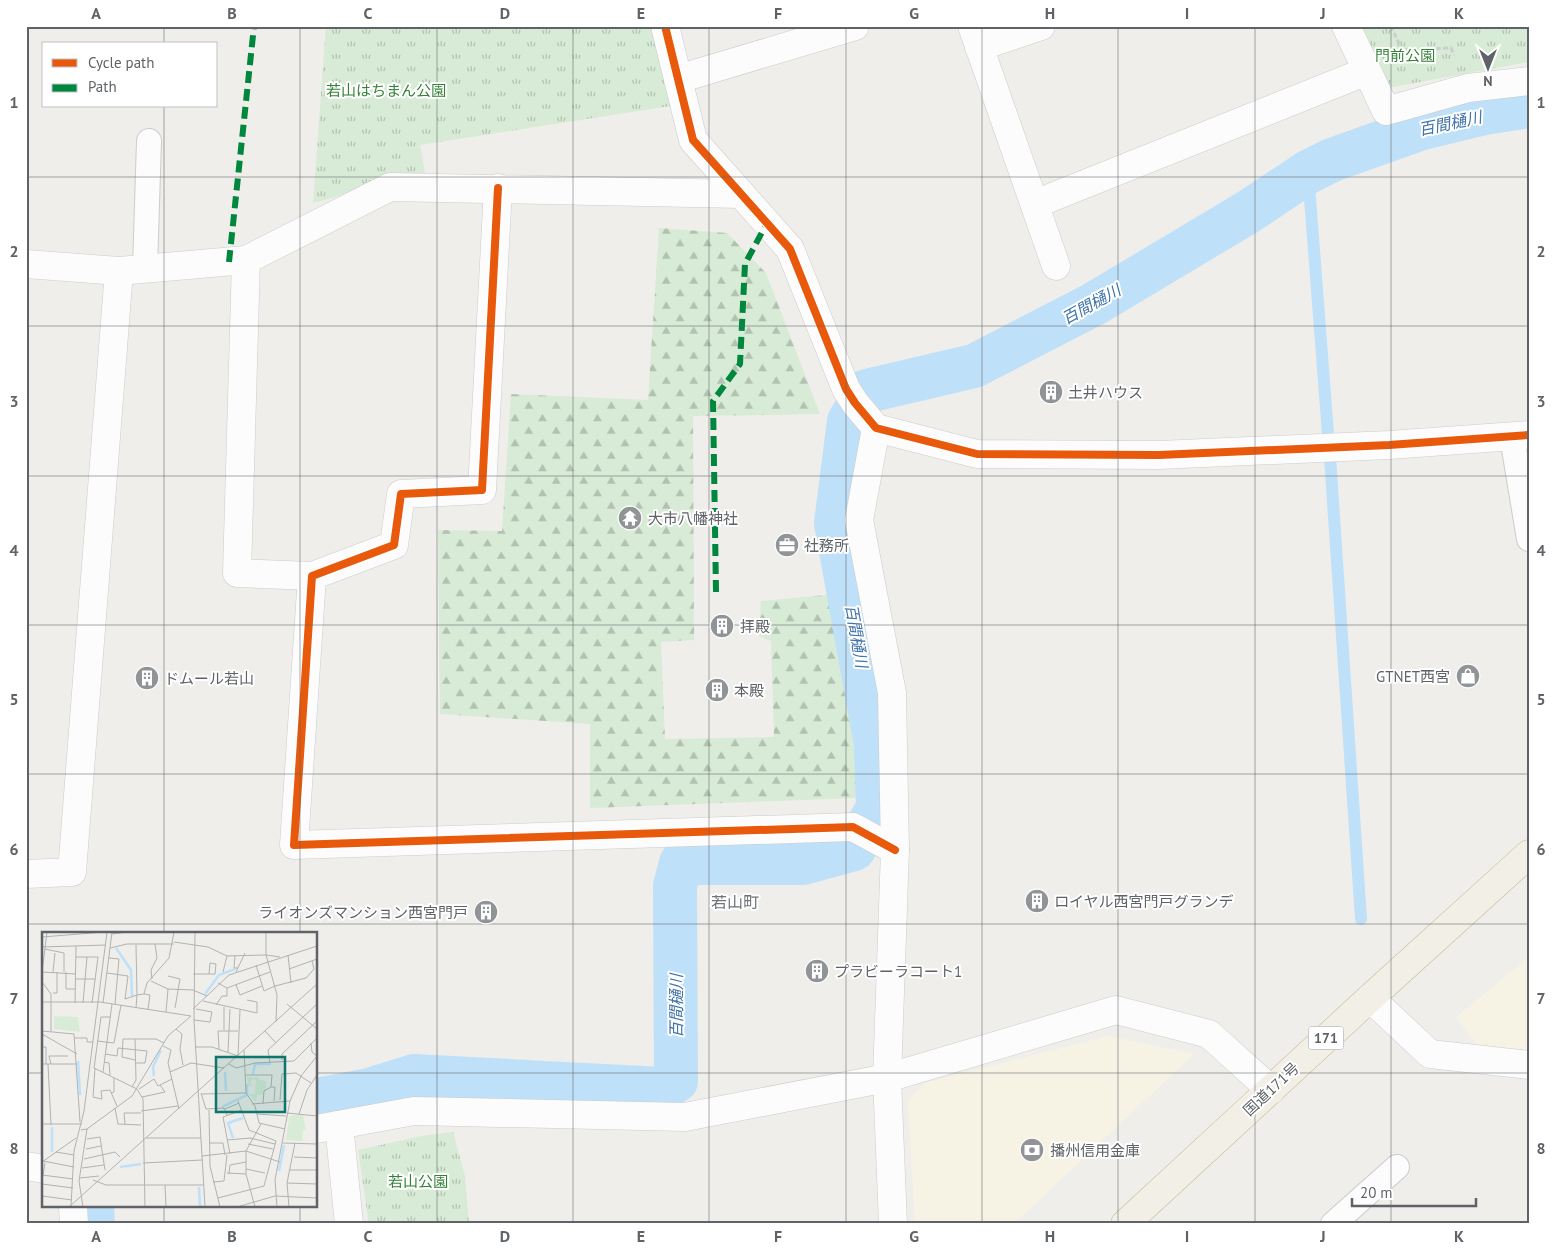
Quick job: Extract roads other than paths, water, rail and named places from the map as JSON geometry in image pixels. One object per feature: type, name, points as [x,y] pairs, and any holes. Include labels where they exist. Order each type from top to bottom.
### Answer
[{"type":"highway","name":"国道171号","points":[[1125,1224],[1529,854]]},
{"type":"street","points":[[665,26],[693,140],[790,249],[846,389],[865,415],[977,454],[1159,455],[1389,445],[1521,436]]},
{"type":"street","points":[[678,79],[854,26]]},
{"type":"street","points":[[1041,26],[976,37],[1056,266]]},
{"type":"street","points":[[1346,26],[1386,111],[1468,88],[1529,81]]},
{"type":"street","points":[[1035,204],[1367,71]]},
{"type":"street","points":[[26,264],[132,270],[246,260],[390,188],[498,188],[741,194]]},
{"type":"street","points":[[246,260],[237,573],[312,576],[394,544],[401,494],[482,490],[498,188]]},
{"type":"street","points":[[26,874],[72,872],[132,270]]},
{"type":"street","points":[[865,415],[860,520],[892,693],[873,838],[887,1078],[893,1224]]},
{"type":"street","points":[[312,576],[294,845],[873,838]]},
{"type":"street","points":[[1370,998],[1430,1054],[1529,1065]]},
{"type":"street","points":[[349,1224],[328,1127],[414,1112],[685,1117],[887,1078],[1116,1010],[1209,1034],[1270,1090]]},
{"type":"street","points":[[26,1166],[42,1170]]},
{"type":"street","points":[[73,1208],[74,1224]]},
{"type":"lane","points":[[132,270],[148,141]]},
{"type":"lane","points":[[1521,436],[1529,539]]},
{"type":"lane","points":[[1333,1224],[1397,1167]]},
{"type":"waterway","name":"百間樋川","points":[[318,1100],[369,1090],[414,1076],[662,1089],[676,1081],[675,886],[681,863],[803,863],[854,849],[878,808],[876,744],[836,523],[849,421],[867,391],[974,366],[1094,304],[1248,212],[1308,172],[1332,160],[1422,128],[1484,113],[1529,106]]},
{"type":"waterway","points":[[1308,172],[1328,434]]},
{"type":"waterway","points":[[1330,457],[1361,919]]},
{"type":"waterway","name":"百間樋川","points":[[92,1208],[93,1224]]},
{"type":"place","name":"土井ハウス","points":[[1051,392]]},
{"type":"place","name":"大市八幡神社","points":[[630,518]]},
{"type":"place","name":"社務所","points":[[787,545]]},
{"type":"place","name":"拝殿","points":[[722,626]]},
{"type":"place","name":"GTNET西宮","points":[[1468,676]]},
{"type":"place","name":"ドムール若山","points":[[147,678]]},
{"type":"place","name":"本殿","points":[[717,690]]},
{"type":"place","name":"ロイヤル西宮門戸グランデ","points":[[1037,901]]},
{"type":"place","name":"ライオンズマンション西宮門戸","points":[[486,912]]},
{"type":"place","name":"プラビーラコート1","points":[[817,971]]},
{"type":"place","name":"播州信用金庫","points":[[1032,1150]]},
{"type":"district","name":"若山町","points":[[735,902]]},
{"type":"park label","name":"門前公園","points":[[1405,55]]},
{"type":"park label","name":"若山はちまん公園","points":[[386,90]]},
{"type":"park label","name":"若山公園","points":[[418,1181]]}]
